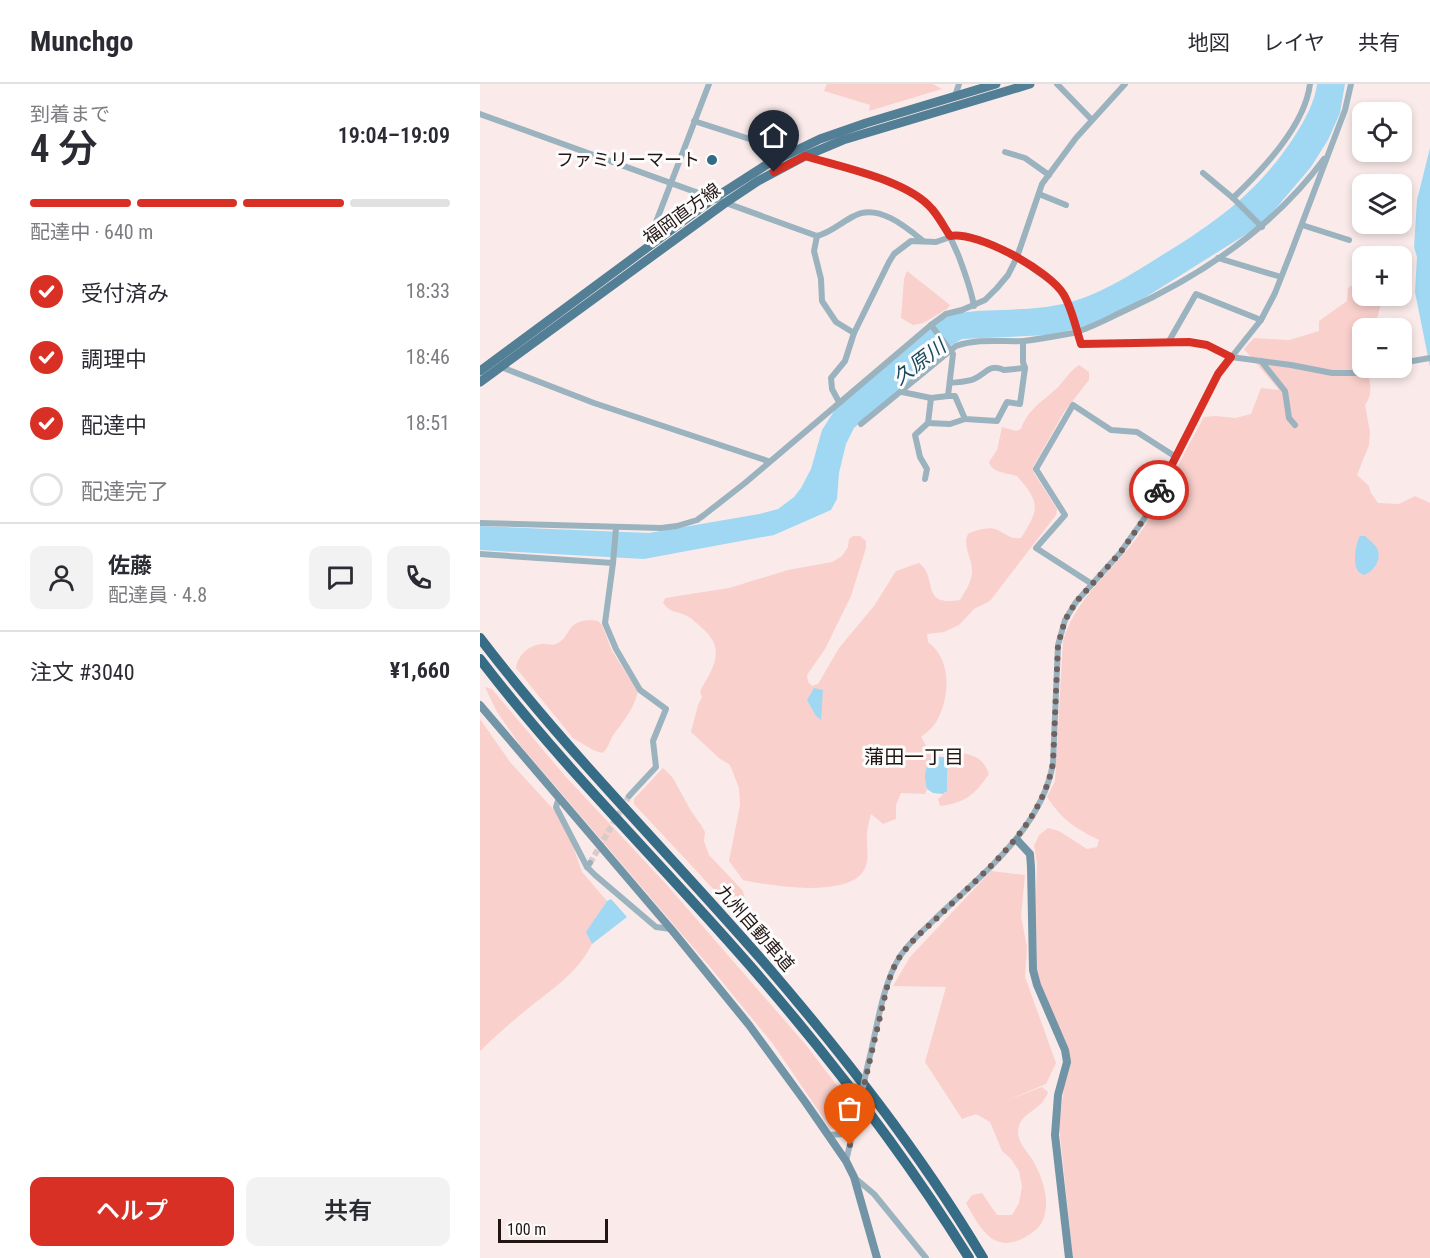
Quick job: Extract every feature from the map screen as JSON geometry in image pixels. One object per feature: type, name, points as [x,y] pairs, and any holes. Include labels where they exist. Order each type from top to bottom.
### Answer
[{"type":"highway","name":"九州自動車道","points":[[480,638],[534,707],[760,958],[842,1056],[923,1165],[983,1258]]},
{"type":"highway","name":"九州自動車道","points":[[480,659],[525,716],[792,1014],[880,1126],[937,1207],[969,1258]]},
{"type":"main road","name":"福岡直方線","points":[[480,371],[714,199],[785,156],[820,139],[866,123],[996,84]]},
{"type":"main road","name":"福岡直方線","points":[[480,382],[724,203],[758,181],[805,156],[853,137],[1030,84]]},
{"type":"street","points":[[656,242],[651,235],[709,84]]},
{"type":"street","points":[[955,96],[959,84]]},
{"type":"street","points":[[1057,84],[1091,119]]},
{"type":"street","points":[[480,522],[615,530],[661,528],[697,520],[732,494],[768,461],[931,325],[946,314],[974,306],[985,300],[998,288],[1017,257],[1039,194],[1049,175],[1091,119],[1125,84]]},
{"type":"street","points":[[1233,198],[1282,145],[1302,109],[1310,84]]},
{"type":"street","points":[[846,1161],[888,983],[898,959],[913,940],[1017,840],[1042,798],[1053,763],[1058,645],[1065,620],[1076,602],[1120,553],[1144,519],[1218,374],[1261,320],[1275,293],[1346,110],[1351,84]]},
{"type":"street","points":[[480,114],[817,236],[828,233],[855,215],[866,212],[899,223],[928,243],[956,235],[980,239],[1017,257],[1052,282],[1064,294],[1081,344],[1143,344],[1169,340],[1207,345],[1231,357],[1332,373],[1352,373]]},
{"type":"street","points":[[694,121],[781,149],[785,156]]},
{"type":"street","points":[[861,424],[956,346],[969,342],[1023,341],[1077,332],[1155,297],[1238,246],[1262,227],[1311,176],[1329,151]]},
{"type":"street","points":[[1005,152],[1025,158],[1049,175]]},
{"type":"street","points":[[805,156],[874,176],[916,195],[932,208],[950,236],[972,292],[974,306]]},
{"type":"street","points":[[1203,173],[1233,198],[1262,227]]},
{"type":"street","points":[[1039,194],[1066,205]]},
{"type":"street","points":[[1302,225],[1348,240]]},
{"type":"street","points":[[817,236],[814,251],[821,279],[822,301],[836,322],[854,333]]},
{"type":"street","points":[[839,402],[832,389],[831,378],[845,361],[854,333],[894,254],[911,241],[922,240]]},
{"type":"street","points":[[1218,258],[1281,277]]},
{"type":"street","points":[[1169,340],[1196,294],[1261,320]]},
{"type":"street","points":[[931,325],[953,354],[948,396]]},
{"type":"street","points":[[928,423],[950,424],[965,419],[996,421],[1007,402],[1020,404],[1025,368],[1023,341]]},
{"type":"street","points":[[1412,361],[1430,358]]},
{"type":"street","points":[[1260,360],[1285,391],[1289,418],[1295,425]]},
{"type":"street","points":[[501,367],[594,403],[768,461]]},
{"type":"street","points":[[950,383],[975,379],[987,369],[1025,368]]},
{"type":"street","points":[[902,392],[931,398],[955,396],[965,419]]},
{"type":"street","points":[[925,479],[927,469],[920,457],[915,435],[928,423],[931,398]]},
{"type":"street","points":[[1092,584],[1036,548],[1065,514],[1036,469],[1073,405],[1111,430],[1137,432],[1176,458]]},
{"type":"street","points":[[615,530],[605,623],[640,690],[666,709],[653,741],[656,767],[629,796]]},
{"type":"street","points":[[480,554],[613,563]]},
{"type":"street","points":[[480,705],[671,929],[749,1025],[806,1102],[846,1161],[854,1177],[877,1258]]},
{"type":"street","points":[[560,798],[556,807],[588,865],[656,927],[671,929]]},
{"type":"street","points":[[1017,840],[1030,854],[1033,970],[1037,985],[1065,1050],[1067,1062],[1058,1095],[1054,1135],[1069,1258]]},
{"type":"street","points":[[828,1135],[845,1134],[854,1126]]},
{"type":"street","points":[[854,1177],[874,1194],[926,1258]]},
{"type":"shaded area","points":[[827,84],[933,84],[942,89],[869,111],[870,105],[824,91]]},
{"type":"shaded area","points":[[907,271],[950,305],[947,309],[923,323],[913,325],[901,318],[904,279]]},
{"type":"shaded area","points":[[1352,285],[1352,306],[1380,306],[1378,318],[1352,318],[1352,378],[1369,378],[1370,387],[1370,396],[1365,405],[1370,432],[1369,445],[1357,475],[1369,486],[1378,503],[1399,504],[1415,496],[1430,503],[1430,1258],[1073,1258],[1059,1126],[1068,1073],[1067,1054],[1037,980],[1037,863],[1034,846],[1039,835],[1048,828],[1059,831],[1087,849],[1097,847],[1099,840],[1070,823],[1047,797],[1055,781],[1063,641],[1078,609],[1142,530],[1204,417],[1235,418],[1251,414],[1261,388],[1279,390],[1244,349],[1254,338],[1289,340],[1319,331],[1319,321],[1347,301],[1348,288]]},
{"type":"shaded area","points":[[1079,365],[1089,372],[1089,380],[1064,412],[1033,467],[1034,473],[1057,509],[1056,515],[990,601],[974,609],[959,625],[944,632],[927,634],[928,642],[942,659],[947,681],[944,704],[940,714],[935,724],[921,737],[932,756],[925,772],[927,789],[925,794],[901,793],[896,805],[896,819],[883,824],[871,814],[867,831],[865,868],[857,878],[844,884],[809,888],[743,880],[729,861],[740,805],[739,788],[730,765],[691,732],[702,697],[700,691],[715,659],[714,643],[710,636],[691,619],[666,607],[663,603],[665,598],[729,588],[788,570],[832,562],[842,556],[848,547],[849,539],[853,536],[860,536],[866,541],[866,548],[851,596],[825,649],[807,675],[808,682],[812,686],[818,684],[839,648],[874,606],[896,571],[919,563],[925,569],[934,595],[947,601],[960,600],[972,573],[966,543],[968,534],[991,528],[1011,537],[1021,538],[1034,513],[1034,500],[1017,476],[993,468],[989,462],[997,450],[1002,427],[1016,431],[1021,429],[1032,410]]},
{"type":"shaded area","points":[[590,620],[598,621],[602,625],[612,651],[638,691],[631,710],[602,753],[573,738],[516,668],[519,659],[529,649],[537,645],[556,644],[576,624]]},
{"type":"shaded area","points":[[485,687],[492,689],[565,776],[666,884],[806,1045],[848,1100],[848,1119],[842,1128],[831,1129],[773,1044],[520,745],[497,712]]},
{"type":"shaded area","points":[[480,719],[510,762],[564,821],[582,872],[607,901],[587,932],[592,944],[579,964],[480,1051]]},
{"type":"shaded area","points":[[962,753],[979,759],[989,774],[979,787],[963,800],[940,806],[938,799],[947,791],[947,771],[951,758]]},
{"type":"shaded area","points":[[663,768],[673,778],[705,832],[704,841],[709,855],[743,891],[747,910],[745,923],[634,804],[634,799]]},
{"type":"shaded area","points":[[991,871],[1025,875],[1021,916],[1027,947],[1025,977],[1056,1063],[1046,1084],[1008,1100],[1042,1087],[1048,1092],[1042,1103],[1024,1117],[1018,1131],[1021,1144],[1032,1159],[1042,1180],[1046,1204],[1042,1223],[1027,1236],[1006,1243],[997,1241],[983,1230],[966,1203],[972,1195],[982,1193],[997,1215],[1012,1215],[1019,1203],[1022,1187],[1019,1171],[1002,1151],[990,1122],[976,1114],[962,1119],[925,1062],[946,987],[893,986],[910,957]]},
{"type":"water","name":"久原川","points":[[1317,84],[1345,84],[1340,113],[1328,140],[1311,167],[1266,220],[1138,302],[1086,326],[1050,335],[962,339],[952,345],[854,428],[846,444],[839,473],[837,499],[831,510],[774,535],[644,559],[480,550],[480,526],[649,533],[778,509],[794,497],[801,488],[811,469],[822,430],[836,408],[944,318],[965,312],[1038,308],[1074,301],[1096,293],[1139,270],[1218,218],[1267,173],[1282,155],[1303,122],[1312,104]]},
{"type":"water","points":[[1430,148],[1430,367],[1415,292],[1417,257],[1414,247],[1417,200]]},
{"type":"water","points":[[1360,536],[1365,536],[1373,543],[1379,555],[1375,566],[1364,575],[1358,571],[1355,562],[1356,547]]},
{"type":"water","points":[[814,688],[823,690],[821,720],[816,716],[807,700]]},
{"type":"water","points":[[932,756],[951,758],[947,771],[947,791],[943,794],[933,793],[927,789],[925,772]]},
{"type":"water","points":[[611,899],[627,917],[592,944],[586,932],[607,901]]},
{"type":"tunnel","points":[[590,863],[629,796]]},
{"type":"way so far","points":[[850,1145],[888,983],[898,959],[913,940],[1017,840],[1042,798],[1053,763],[1060,633],[1076,602],[1120,553],[1144,519],[1159,490]]},
{"type":"place","name":"ファミリーマート","points":[[712,160]]},
{"type":"district","name":"蒲田一丁目","points":[[914,757]]},
{"type":"route","points":[[774,172],[805,156],[874,176],[916,195],[932,208],[950,236],[980,239],[1017,257],[1052,282],[1064,294],[1081,344],[1143,344],[1169,340],[1207,345],[1231,357],[1218,374],[1159,490]]}]
